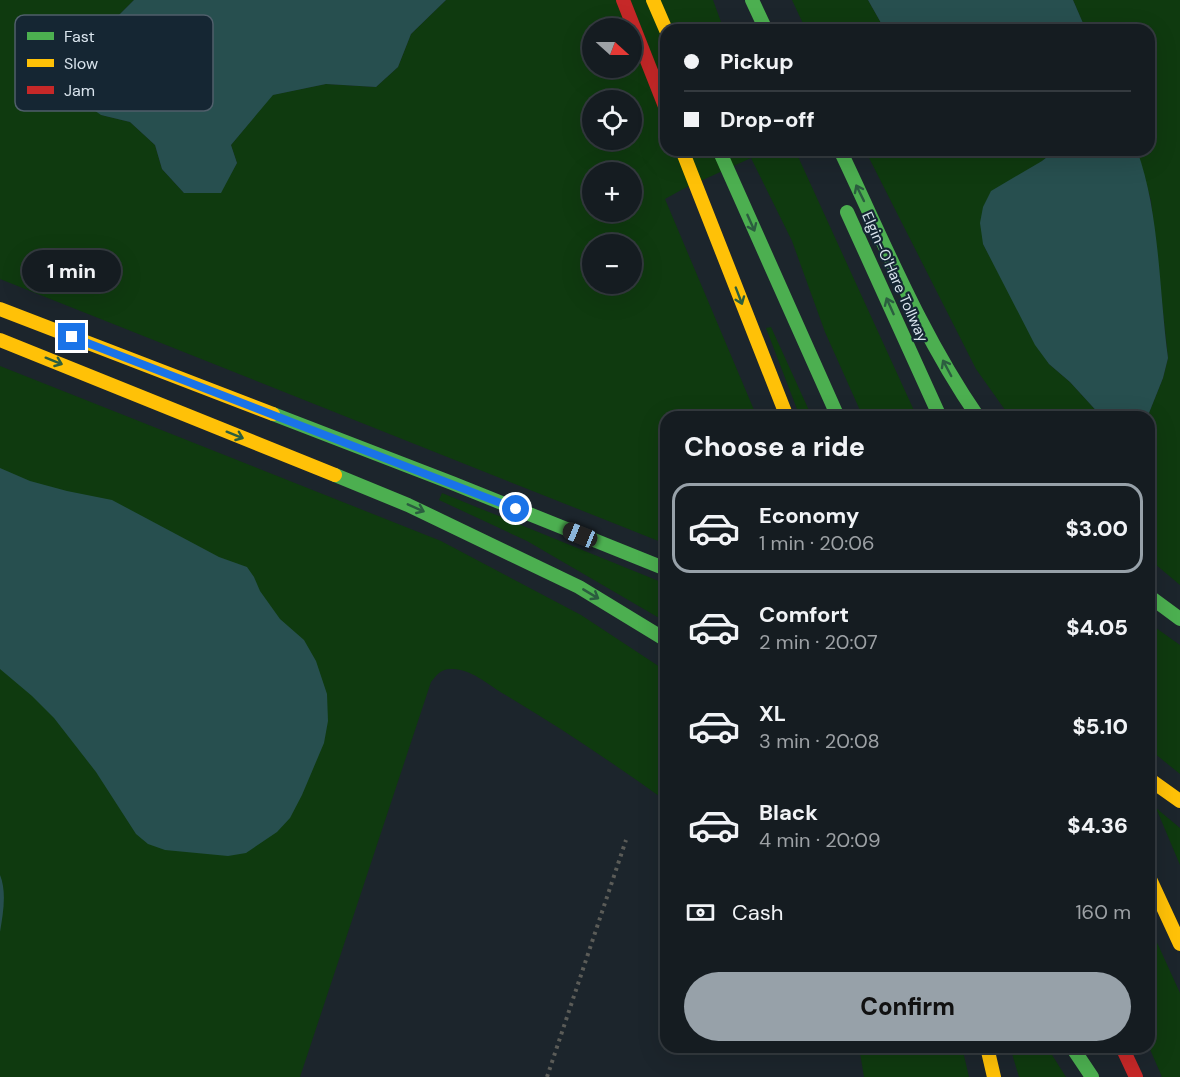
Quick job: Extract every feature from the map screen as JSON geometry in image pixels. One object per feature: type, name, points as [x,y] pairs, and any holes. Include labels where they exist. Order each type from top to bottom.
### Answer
[{"type":"highway","points":[[623,0],[660,94]]},
{"type":"highway","points":[[653,0],[663,24]]},
{"type":"highway","points":[[752,0],[763,23]]},
{"type":"highway","points":[[684,156],[785,411]]},
{"type":"highway","points":[[722,156],[835,411]]},
{"type":"highway","points":[[843,156],[924,326],[960,391],[974,411]]},
{"type":"highway","name":"Elgin-O'Hare Tollway","points":[[844,203],[937,411]]},
{"type":"highway","points":[[0,309],[452,483],[660,567]]},
{"type":"highway","points":[[0,340],[408,505],[457,527],[579,587],[660,636]]},
{"type":"highway","points":[[1155,600],[1180,619]]},
{"type":"highway","points":[[1155,783],[1180,801]]},
{"type":"highway","points":[[1155,890],[1180,944]]},
{"type":"highway","points":[[988,1053],[994,1077]]},
{"type":"highway","points":[[1076,1053],[1092,1077]]},
{"type":"highway","points":[[1125,1053],[1136,1077]]},
{"type":"path","points":[[547,1077],[626,840]]},
{"type":"green space","points":[[0,0],[134,0],[119,15],[15,15],[15,111],[101,111],[101,115],[130,122],[155,145],[162,169],[184,193],[220,193],[237,163],[231,145],[272,95],[326,84],[376,87],[398,67],[411,34],[446,0],[713,0],[722,24],[660,24],[660,156],[798,156],[914,411],[860,411],[825,332],[792,241],[751,158],[665,199],[754,411],[660,411],[660,542],[0,279]]},
{"type":"green space","points":[[792,0],[868,0],[882,24],[803,24]]},
{"type":"green space","points":[[1073,0],[1180,0],[1180,585],[1155,564],[1155,411],[1150,411],[1168,358],[1151,201],[1139,156],[1155,156],[1155,24],[1083,24]]},
{"type":"green space","points":[[868,156],[1048,156],[1042,161],[983,244],[1049,364],[1070,382],[1097,411],[1006,411],[976,369]]},
{"type":"green space","points":[[771,327],[809,411],[798,411],[766,328]]},
{"type":"green space","points":[[0,366],[441,541],[581,615],[660,667],[660,797],[544,718],[479,678],[466,671],[449,669],[438,674],[431,682],[300,1077],[0,1077]]},
{"type":"green space","points":[[442,493],[660,582],[660,619],[527,541],[439,500]]},
{"type":"green space","points":[[1155,627],[1180,645],[1180,774],[1155,754]]},
{"type":"green space","points":[[1156,808],[1180,828],[1180,865]]},
{"type":"green space","points":[[1155,938],[1180,993],[1180,1077],[1162,1077],[1152,1053],[1155,1053]]},
{"type":"green space","points":[[860,1053],[963,1053],[969,1077],[864,1077]]},
{"type":"green space","points":[[1012,1053],[1051,1053],[1066,1077],[1019,1077]]},
{"type":"shaded area","points":[[134,0],[446,0],[411,34],[398,67],[376,87],[326,84],[273,95],[231,145],[237,163],[221,193],[184,193],[162,169],[155,145],[130,122],[101,115],[95,111],[213,111],[213,15],[119,15]]},
{"type":"shaded area","points":[[868,0],[1073,0],[1083,24],[882,24]]},
{"type":"shaded area","points":[[1048,156],[1139,156],[1155,226],[1168,358],[1150,411],[1097,411],[1070,382],[1049,364],[1035,345],[983,244],[980,223],[983,207],[991,191]]},
{"type":"shaded area","points":[[0,468],[30,481],[112,500],[219,557],[247,567],[260,591],[280,619],[304,640],[316,661],[327,694],[328,721],[324,743],[302,795],[290,818],[277,832],[246,853],[228,856],[165,850],[148,844],[136,834],[96,772],[54,718],[0,669]]},
{"type":"shaded area","points":[[0,875],[4,896],[0,932]]},
{"type":"traffic: fast","points":[[752,0],[763,24]]},
{"type":"traffic: fast","points":[[722,156],[835,411]]},
{"type":"traffic: fast","points":[[843,156],[921,320],[957,386],[974,411]]},
{"type":"traffic: fast","points":[[847,212],[937,411]]},
{"type":"traffic: fast","points":[[273,414],[660,567]]},
{"type":"traffic: fast","points":[[335,475],[408,505],[579,587],[660,636]]},
{"type":"traffic: fast","points":[[1155,600],[1180,619]]},
{"type":"traffic: fast","points":[[1076,1053],[1092,1077]]},
{"type":"traffic: slow","points":[[653,0],[663,24]]},
{"type":"traffic: slow","points":[[684,156],[785,411]]},
{"type":"traffic: slow","points":[[0,309],[273,414]]},
{"type":"traffic: slow","points":[[0,340],[335,475]]},
{"type":"traffic: slow","points":[[1155,783],[1180,801]]},
{"type":"traffic: slow","points":[[1155,890],[1180,944]]},
{"type":"traffic: slow","points":[[988,1053],[994,1077]]},
{"type":"traffic: jam","points":[[623,0],[660,94]]},
{"type":"traffic: jam","points":[[1125,1053],[1136,1077]]},
{"type":"route","points":[[72,337],[516,509]]}]
